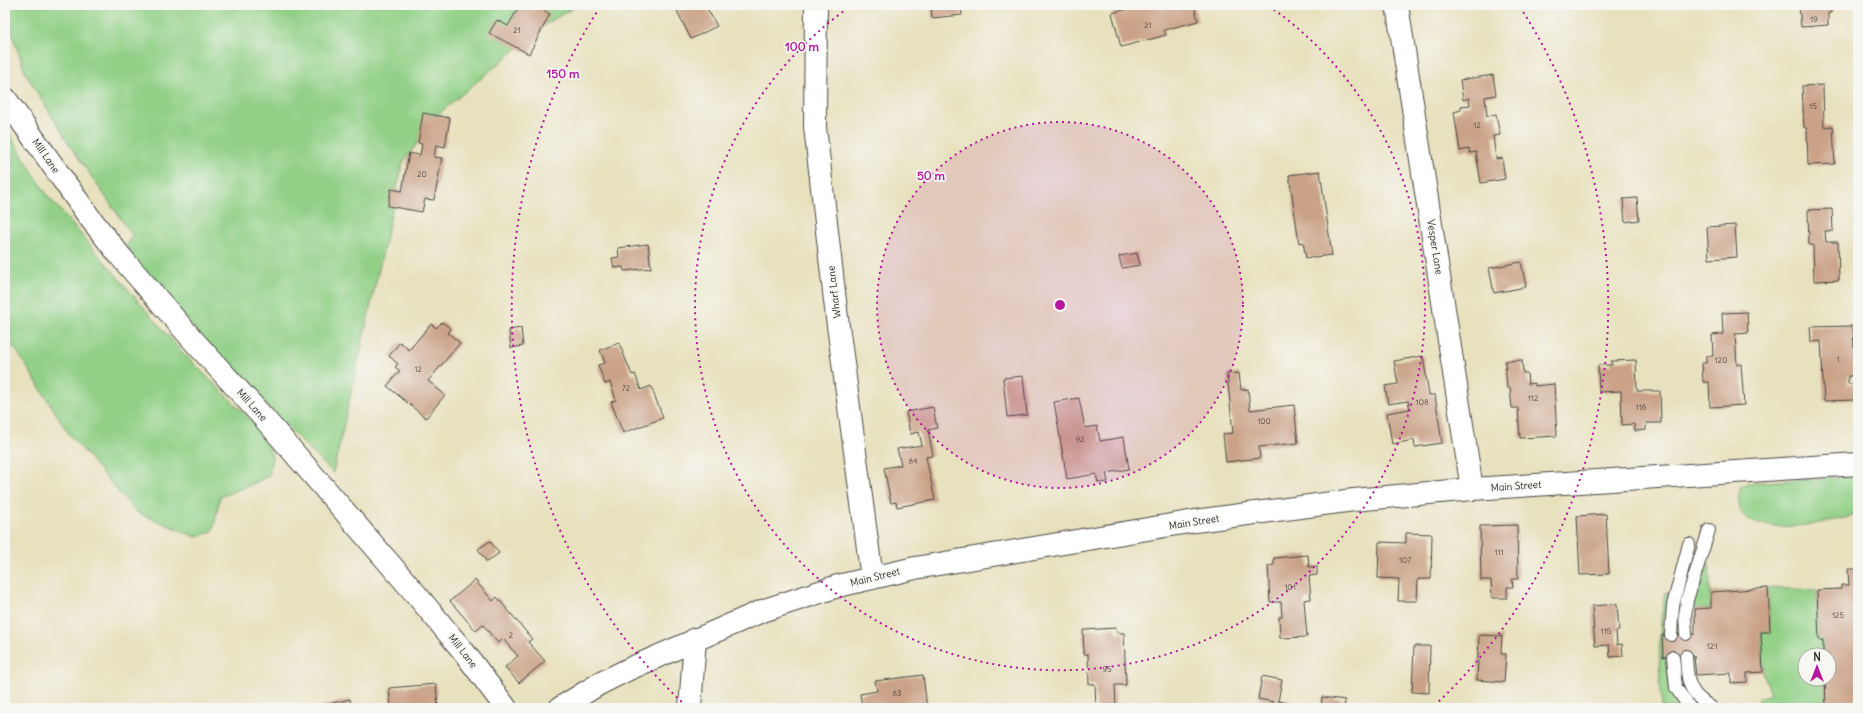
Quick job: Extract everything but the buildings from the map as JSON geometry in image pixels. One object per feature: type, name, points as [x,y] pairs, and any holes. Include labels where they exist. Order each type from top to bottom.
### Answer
[{"type":"street","name":"Wharf Lane","points":[[816,5],[814,104],[817,142],[838,326],[872,578]]},
{"type":"street","name":"Vesper Lane","points":[[1397,5],[1472,489]]},
{"type":"street","name":"Mill Lane","points":[[5,98],[90,218],[121,257],[193,340],[263,417],[415,593],[464,652],[506,708]]},
{"type":"street","name":"Main Street","points":[[560,708],[599,684],[696,639],[762,611],[838,586],[915,568],[1219,518],[1354,500],[1472,489],[1858,464]]},
{"type":"street","points":[[690,708],[696,639]]},
{"type":"lane","points":[[1686,634],[1685,616],[1687,600],[1708,530]]},
{"type":"lane","points":[[1671,635],[1673,605],[1689,544]]},
{"type":"lane","points":[[1686,656],[1691,689],[1698,697],[1712,708]]},
{"type":"lane","points":[[1673,657],[1676,688],[1690,708]]},
{"type":"green space","points":[[5,5],[578,5],[546,24],[442,111],[403,162],[333,473],[234,373],[129,255],[127,244],[132,235],[71,147],[26,74],[5,14]]},
{"type":"green space","points":[[5,127],[47,195],[183,353],[266,435],[272,457],[269,476],[220,497],[213,531],[196,537],[136,512],[69,434],[15,348],[5,343]]},
{"type":"green space","points":[[1858,476],[1858,514],[1830,521],[1791,526],[1772,526],[1756,523],[1744,516],[1739,504],[1741,486],[1749,483]]},
{"type":"green space","points":[[1706,564],[1709,564],[1711,608],[1695,609],[1694,594],[1703,567]]},
{"type":"green space","points":[[1768,588],[1817,590],[1819,640],[1823,640],[1823,647],[1797,647],[1797,687],[1825,687],[1826,708],[1758,708],[1759,698],[1771,694],[1763,672],[1761,632],[1770,632]]},
{"type":"green space","points":[[1667,592],[1670,595],[1664,618],[1664,635],[1662,635],[1663,657],[1666,658],[1668,678],[1673,697],[1680,708],[1662,708],[1659,664],[1660,636],[1665,593]]}]
